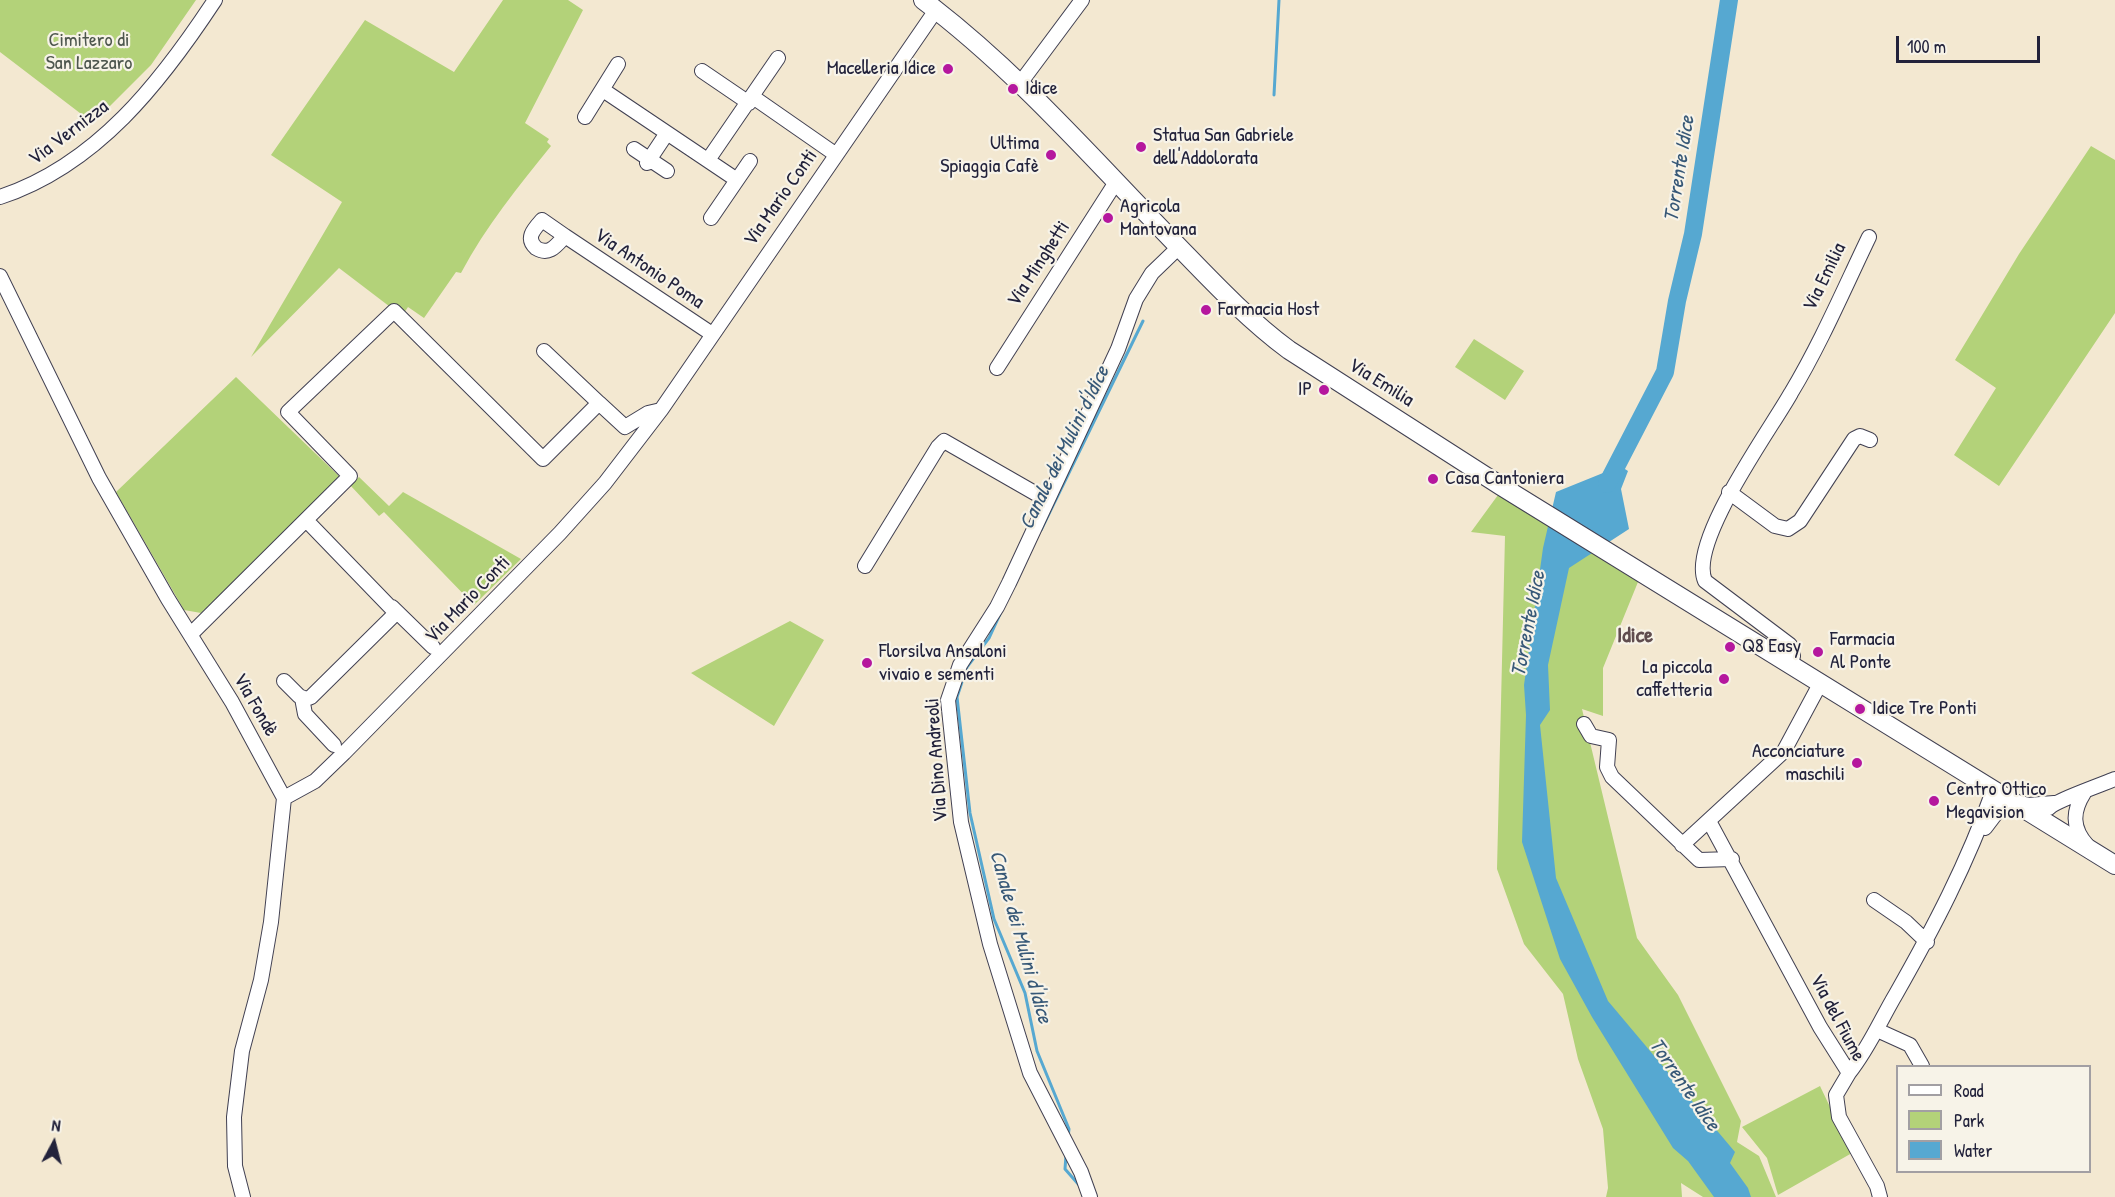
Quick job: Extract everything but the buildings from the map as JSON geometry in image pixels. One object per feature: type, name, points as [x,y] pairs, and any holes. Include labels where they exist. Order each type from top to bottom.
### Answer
[{"type":"main road","name":"Via Emilia","points":[[929,5],[980,44],[1020,82],[1241,312],[1289,350],[1501,486],[2115,865]]},
{"type":"street","name":"Via Vernizza","points":[[0,197],[25,189],[62,168],[105,136],[159,81],[215,0]]},
{"type":"street","points":[[1020,82],[1082,0]]},
{"type":"street","name":"Via Mario Conti","points":[[284,798],[315,781],[552,541],[605,483],[661,410],[835,154],[929,5]]},
{"type":"street","points":[[708,160],[778,58]]},
{"type":"street","points":[[585,117],[618,64]]},
{"type":"street","points":[[702,71],[835,154]]},
{"type":"street","points":[[603,90],[737,180]]},
{"type":"street","points":[[648,161],[667,133]]},
{"type":"street","points":[[634,149],[648,161],[668,171]]},
{"type":"street","points":[[711,218],[750,161]]},
{"type":"street","name":"Via Minghetti","points":[[997,368],[1116,182]]},
{"type":"street","name":"Via Antonio Poma","points":[[565,236],[712,334]]},
{"type":"street","name":"Via Emilia","points":[[1790,666],[1792,656],[1790,645],[1709,586],[1703,578],[1704,557],[1730,492],[1792,393],[1869,237]]},
{"type":"street","name":"Via Dino Andreoli","points":[[1090,1197],[1067,1145],[1030,1073],[990,944],[961,822],[948,700],[960,665],[997,608],[1118,348],[1136,298],[1152,273],[1179,248]]},
{"type":"street","name":"Via Fondè","points":[[0,276],[99,478],[284,798]]},
{"type":"street","points":[[191,634],[350,476],[288,412],[394,311],[543,459],[599,403]]},
{"type":"street","points":[[543,351],[625,427],[648,413],[661,410]]},
{"type":"street","points":[[1730,492],[1775,526],[1788,529],[1800,521],[1854,439],[1860,436],[1870,440]]},
{"type":"street","points":[[865,566],[938,447],[944,441],[1047,500]]},
{"type":"street","points":[[306,520],[433,647]]},
{"type":"street","points":[[302,698],[311,697],[393,616],[392,607]]},
{"type":"street","points":[[1772,632],[1777,643],[1773,655]]},
{"type":"street","points":[[284,681],[302,698],[305,714],[334,745]]},
{"type":"street","points":[[1682,845],[1784,751],[1820,684]]},
{"type":"street","points":[[1584,724],[1591,736],[1609,740],[1607,767],[1612,777],[1682,845],[1699,860],[1732,859]]},
{"type":"street","points":[[1849,1072],[1868,1049],[1927,942],[1976,839],[2000,795],[2028,805],[2054,803],[2084,793],[2115,778]]},
{"type":"street","points":[[2084,793],[2076,811],[2075,827],[2082,840],[2093,851]]},
{"type":"street","points":[[243,1197],[235,1166],[234,1116],[242,1051],[261,980],[272,922],[284,798]]},
{"type":"street","points":[[2047,823],[2048,810],[2054,803]]},
{"type":"street","name":"Via del Fiume","points":[[1709,821],[1732,859],[1771,937],[1849,1072],[1836,1095],[1839,1117],[1877,1186],[1880,1197]]},
{"type":"street","points":[[1874,900],[1906,922],[1927,942]]},
{"type":"street","points":[[1877,1030],[1910,1046],[1921,1065]]},
{"type":"green space","name":"Cimitero di San Lazzaro","points":[[0,0],[196,0],[151,65],[93,123],[0,52]]},
{"type":"green space","points":[[503,0],[568,0],[583,10],[525,123],[549,139],[547,142],[551,146],[492,223],[461,273],[456,272],[424,318],[408,307],[402,316],[339,268],[251,357],[342,202],[271,155],[365,20],[454,72]]},
{"type":"green space","points":[[2091,146],[2115,160],[2115,313],[1999,486],[1954,455],[1996,388],[1955,360],[2019,254]]},
{"type":"green space","points":[[1474,339],[1524,371],[1505,400],[1455,367]]},
{"type":"green space","points":[[236,377],[342,479],[201,613],[184,610],[116,492]]},
{"type":"green space","points":[[359,477],[389,506],[403,492],[521,559],[474,605],[384,512],[379,516],[350,485]]},
{"type":"green space","points":[[1498,495],[1638,582],[1603,668],[1603,716],[1582,709],[1637,938],[1678,995],[1741,1121],[1737,1142],[1759,1156],[1776,1197],[1703,1197],[1681,1183],[1682,1197],[1606,1197],[1608,1188],[1603,1129],[1578,1059],[1563,994],[1524,944],[1497,869],[1505,536],[1471,532]]},
{"type":"green space","points":[[790,621],[824,640],[774,726],[691,673]]},
{"type":"green space","points":[[1820,1086],[1852,1153],[1778,1195],[1767,1158],[1742,1127]]},
{"type":"water","points":[[1611,460],[1628,471],[1621,489],[1629,529],[1569,568],[1548,665],[1550,710],[1540,725],[1556,878],[1608,1001],[1735,1152],[1730,1163],[1748,1188],[1751,1197],[1714,1197],[1688,1161],[1673,1148],[1592,1017],[1560,959],[1522,842],[1526,715],[1524,685],[1543,548],[1556,492],[1603,473]]},
{"type":"waterway","name":"Canale dei Mulini d'Idice","points":[[1274,95],[1279,0]]},
{"type":"waterway","name":"Torrente Idice","points":[[1607,484],[1665,372],[1677,301],[1693,234],[1729,0]]},
{"type":"waterway","name":"Canale dei Mulini d'Idice","points":[[1041,530],[1143,321]]},
{"type":"waterway","name":"Canale dei Mulini d'Idice","points":[[1000,614],[989,638],[967,667],[957,697],[970,813],[994,919],[1025,993],[1037,1051],[1069,1129],[1068,1137]]},
{"type":"waterway","name":"Canale dei Mulini d'Idice","points":[[1066,1155],[1065,1169],[1079,1185]]},
{"type":"place","name":"Macelleria Idice","points":[[948,69]]},
{"type":"place","name":"Idice","points":[[1013,89]]},
{"type":"place","name":"Statua San Gabriele dell'Addolorata","points":[[1141,147]]},
{"type":"place","name":"Ultima Spiaggia Cafè","points":[[1051,155]]},
{"type":"place","name":"Agricola Mantovana","points":[[1108,218]]},
{"type":"place","name":"Farmacia Host","points":[[1206,310]]},
{"type":"place","name":"IP","points":[[1324,390]]},
{"type":"place","name":"Casa Cantoniera","points":[[1433,479]]},
{"type":"place","name":"Q8 Easy","points":[[1730,647]]},
{"type":"place","name":"Farmacia Al Ponte","points":[[1818,652]]},
{"type":"place","name":"Florsilva Ansaloni vivaio e sementi","points":[[867,663]]},
{"type":"place","name":"La piccola caffetteria","points":[[1724,679]]},
{"type":"place","name":"Idice Tre Ponti","points":[[1860,709]]},
{"type":"place","name":"Acconciature maschili","points":[[1857,763]]},
{"type":"place","name":"Centro Ottico Megavision","points":[[1934,801]]},
{"type":"district","name":"Idice","points":[[1635,636]]}]
